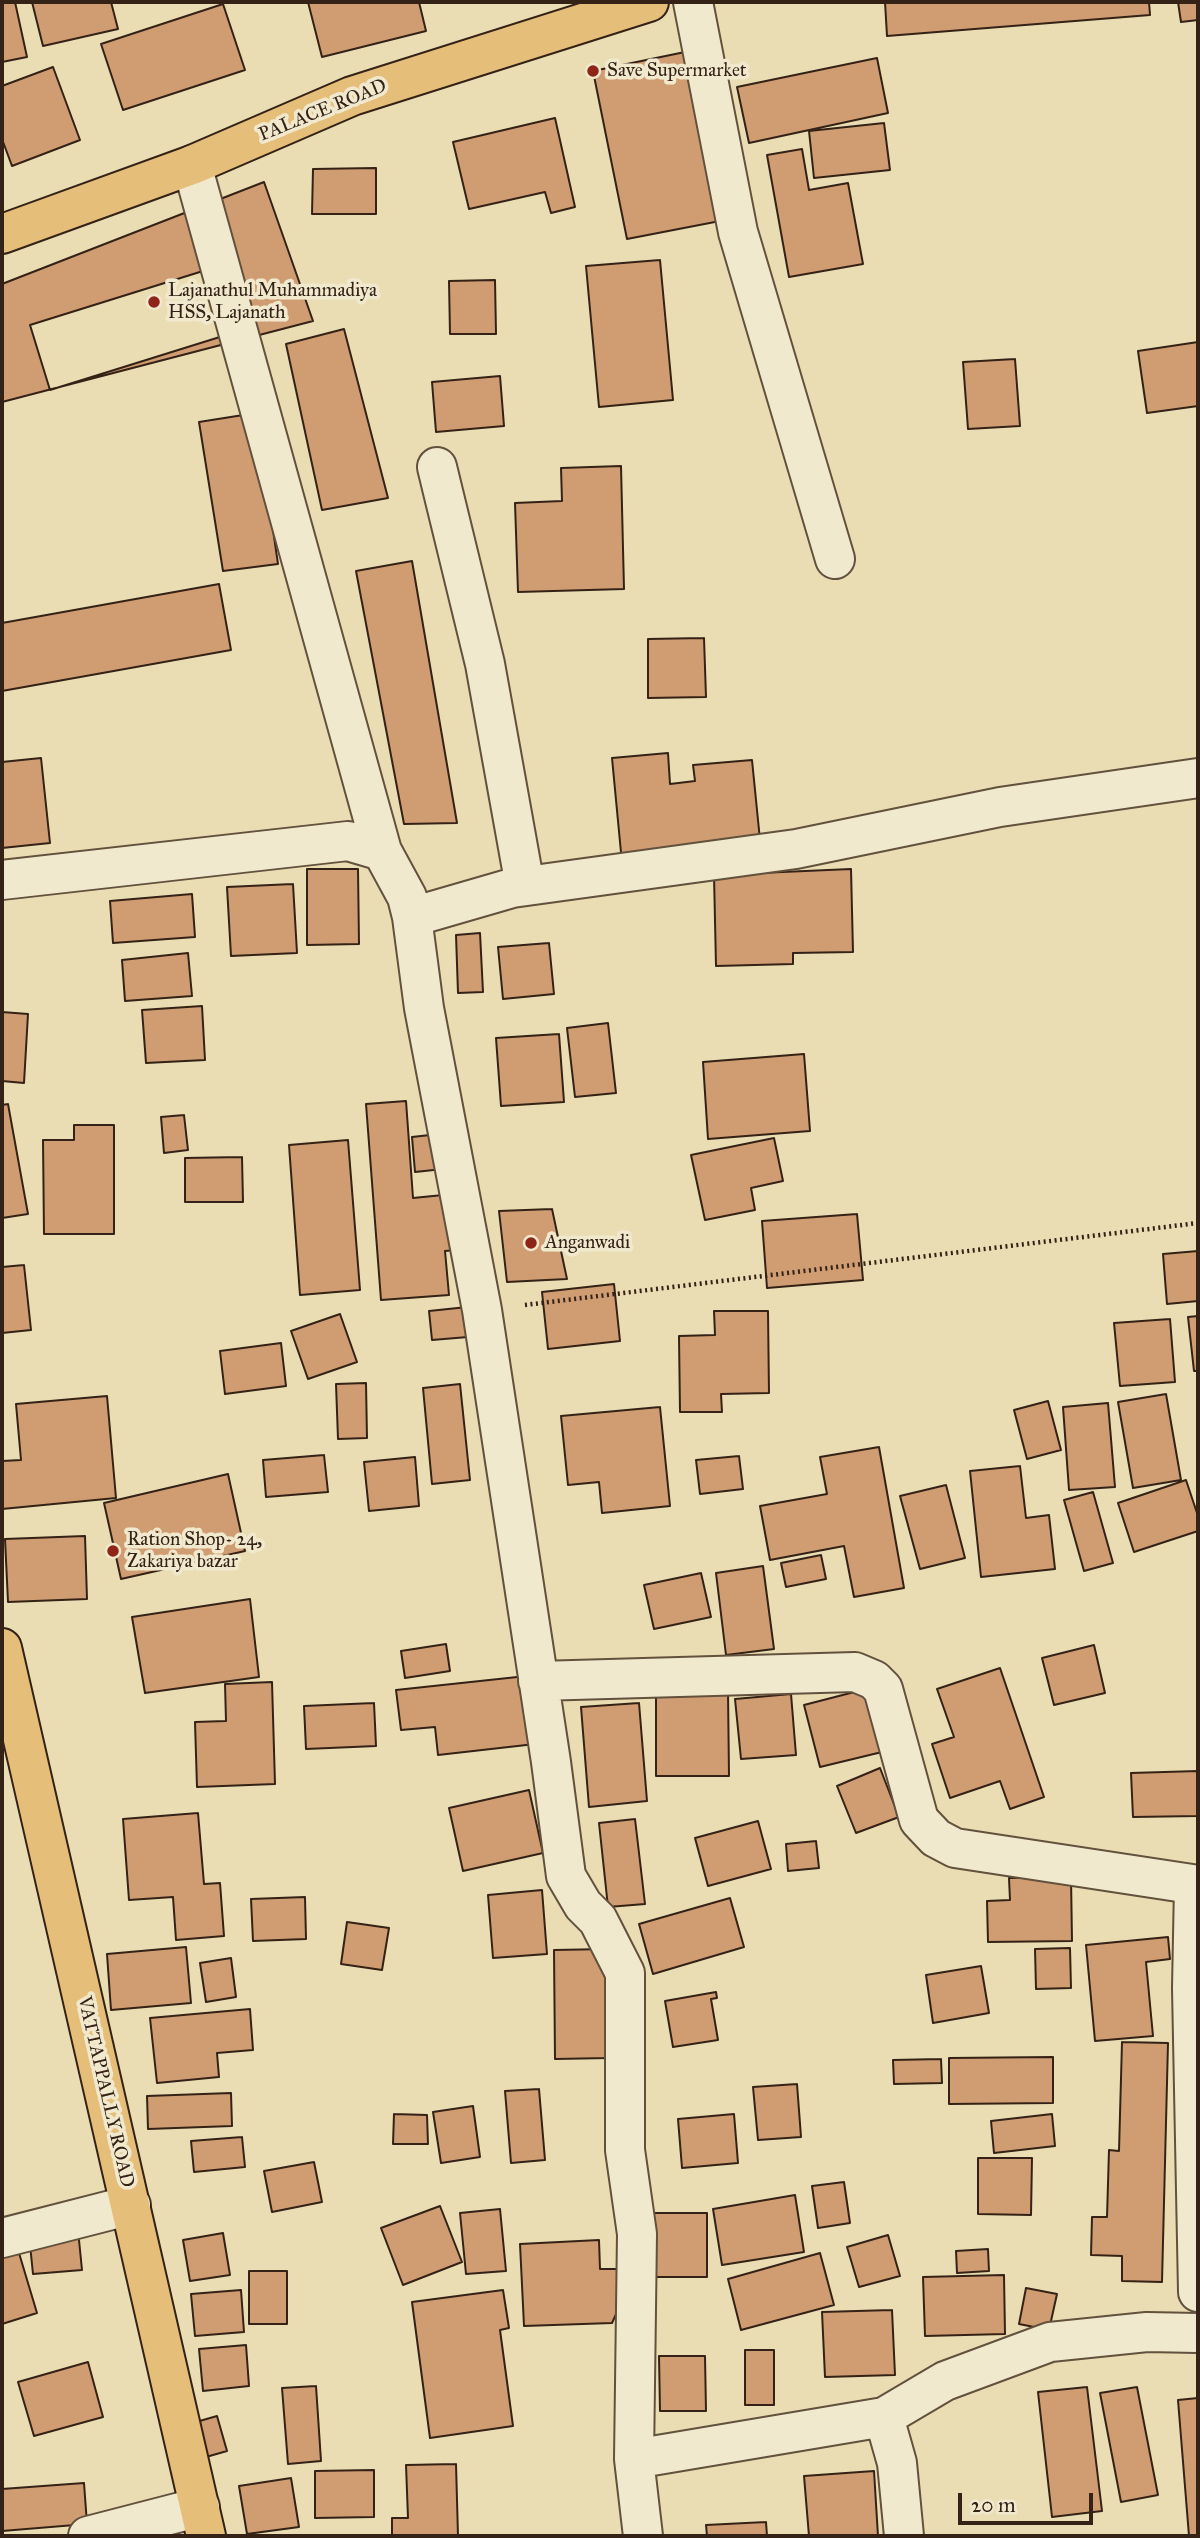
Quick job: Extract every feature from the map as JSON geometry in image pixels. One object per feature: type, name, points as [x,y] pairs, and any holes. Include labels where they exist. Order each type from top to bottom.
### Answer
[{"type":"main road","name":"PALACE ROAD","points":[[2,234],[192,165],[352,96],[649,2]]},
{"type":"main road","name":"VATTAPPALLY ROAD","points":[[2,1648],[203,2521]]},
{"type":"street","points":[[693,2],[738,232],[835,559]]},
{"type":"street","points":[[192,165],[382,851],[407,897],[412,916],[424,1008],[482,1310],[566,1876],[583,1905],[598,1920],[625,1973],[625,2150],[637,2234],[634,2459],[643,2536]]},
{"type":"street","points":[[436,467],[485,664],[525,886]]},
{"type":"street","points":[[412,916],[525,886],[796,849],[1000,807],[1198,778]]},
{"type":"street","points":[[2,880],[348,841],[382,851]]},
{"type":"street","points":[[538,1681],[855,1672],[874,1680],[883,1689],[919,1820],[936,1838],[956,1848],[1196,1885],[1192,1988],[1198,2292]]},
{"type":"street","points":[[2,2238],[131,2206]]},
{"type":"street","points":[[634,2459],[884,2417],[945,2381],[1050,2342],[1147,2332],[1198,2333]]},
{"type":"street","points":[[884,2417],[897,2463],[904,2536]]},
{"type":"street","points":[[88,2536],[203,2521]]},
{"type":"path","points":[[482,1310],[1198,1223]]},
{"type":"building","points":[[2,2],[15,2],[27,57],[2,62]]},
{"type":"building","points":[[32,2],[111,2],[118,29],[43,46]]},
{"type":"building","points":[[308,2],[419,2],[426,31],[322,57]]},
{"type":"building","points":[[885,2],[1149,2],[1150,15],[887,36]]},
{"type":"building","points":[[1178,2],[1198,2],[1198,20],[1181,22]]},
{"type":"building","points":[[223,4],[245,70],[123,110],[101,44]]},
{"type":"building","points":[[685,52],[720,221],[627,239],[593,71]]},
{"type":"building","points":[[877,58],[888,113],[749,143],[737,87]]},
{"type":"building","points":[[53,67],[80,140],[12,166],[2,139],[2,86]]},
{"type":"building","points":[[555,118],[575,207],[551,213],[545,192],[469,209],[453,142]]},
{"type":"building","points":[[884,123],[890,170],[814,178],[809,131]]},
{"type":"building","points":[[802,149],[809,190],[848,183],[863,264],[789,277],[767,155]]},
{"type":"building","points":[[376,168],[376,214],[312,214],[313,169]]},
{"type":"building","name":"Lajanathul Muhammadiya HSS, Lajanath","points":[[264,182],[313,321],[2,402],[2,284]]},
{"type":"building","points":[[660,260],[673,400],[599,407],[586,266]]},
{"type":"building","points":[[203,271],[223,336],[50,390],[30,325]]},
{"type":"building","points":[[495,280],[496,334],[450,334],[449,281]]},
{"type":"building","points":[[344,329],[388,498],[322,510],[286,344]]},
{"type":"building","points":[[1198,342],[1198,406],[1147,413],[1138,351]]},
{"type":"building","points":[[1015,359],[1020,426],[968,429],[963,362]]},
{"type":"building","points":[[500,376],[504,426],[436,432],[432,382]]},
{"type":"building","points":[[256,413],[278,564],[223,571],[199,422]]},
{"type":"building","points":[[621,466],[624,589],[518,592],[515,503],[562,501],[561,468]]},
{"type":"building","points":[[412,561],[457,823],[404,824],[356,571]]},
{"type":"building","points":[[219,584],[231,650],[2,691],[2,623]]},
{"type":"building","points":[[704,638],[706,697],[648,698],[648,639]]},
{"type":"building","points":[[668,753],[670,784],[695,781],[693,765],[752,760],[760,840],[622,863],[612,758]]},
{"type":"building","points":[[41,758],[50,843],[2,848],[2,762]]},
{"type":"building","points":[[307,869],[358,869],[359,944],[307,945]]},
{"type":"building","points":[[851,869],[853,952],[793,953],[793,964],[716,966],[714,875]]},
{"type":"building","points":[[293,884],[297,953],[231,956],[227,887]]},
{"type":"building","points":[[192,894],[195,937],[113,943],[110,901]]},
{"type":"building","points":[[480,933],[483,992],[458,993],[456,935]]},
{"type":"building","points":[[549,943],[554,994],[503,999],[498,947]]},
{"type":"building","points":[[188,953],[192,996],[125,1001],[122,960]]},
{"type":"building","points":[[202,1006],[205,1060],[146,1063],[142,1010]]},
{"type":"building","points":[[2,1012],[28,1014],[24,1083],[2,1081]]},
{"type":"building","points":[[608,1023],[616,1093],[575,1097],[567,1028]]},
{"type":"building","points":[[559,1034],[564,1102],[501,1106],[496,1038]]},
{"type":"building","points":[[804,1054],[810,1131],[708,1139],[703,1062]]},
{"type":"building","points":[[406,1101],[413,1198],[453,1194],[457,1250],[445,1251],[449,1295],[381,1300],[366,1104]]},
{"type":"building","points":[[8,1104],[28,1214],[2,1218],[2,1105]]},
{"type":"building","points":[[184,1115],[188,1150],[164,1153],[161,1117]]},
{"type":"building","points":[[74,1125],[114,1125],[114,1234],[44,1234],[43,1140],[74,1140]]},
{"type":"building","points":[[439,1134],[443,1169],[415,1172],[412,1137]]},
{"type":"building","points":[[774,1138],[783,1181],[751,1188],[755,1210],[705,1220],[691,1155]]},
{"type":"building","points":[[348,1140],[360,1290],[300,1295],[289,1145]]},
{"type":"building","points":[[242,1157],[243,1202],[185,1202],[185,1158]]},
{"type":"building","name":"Anganwadi","points":[[552,1209],[567,1279],[507,1282],[499,1211]]},
{"type":"building","points":[[857,1214],[863,1280],[767,1288],[762,1221]]},
{"type":"building","points":[[1198,1251],[1198,1301],[1167,1304],[1163,1254]]},
{"type":"building","points":[[24,1265],[31,1330],[2,1333],[2,1267]]},
{"type":"building","points":[[614,1284],[620,1341],[548,1349],[542,1292]]},
{"type":"building","points":[[477,1306],[480,1336],[432,1340],[429,1311]]},
{"type":"building","points":[[714,1311],[768,1311],[769,1393],[721,1394],[722,1412],[680,1412],[679,1336],[715,1335]]},
{"type":"building","points":[[340,1314],[357,1362],[308,1379],[291,1331]]},
{"type":"building","points":[[1198,1316],[1198,1371],[1194,1371],[1188,1317]]},
{"type":"building","points":[[1170,1319],[1175,1382],[1120,1386],[1114,1323]]},
{"type":"building","points":[[281,1343],[286,1386],[225,1394],[220,1351]]},
{"type":"building","points":[[366,1383],[367,1438],[338,1439],[336,1384]]},
{"type":"building","points":[[460,1384],[470,1480],[432,1484],[423,1388]]},
{"type":"building","points":[[1166,1394],[1181,1480],[1133,1488],[1118,1402]]},
{"type":"building","points":[[107,1396],[116,1498],[2,1509],[2,1461],[21,1460],[16,1404]]},
{"type":"building","points":[[1048,1401],[1061,1450],[1027,1459],[1014,1410]]},
{"type":"building","points":[[1108,1403],[1115,1487],[1069,1490],[1063,1407]]},
{"type":"building","points":[[660,1407],[670,1506],[602,1513],[599,1482],[568,1485],[561,1416]]},
{"type":"building","points":[[879,1447],[904,1588],[854,1597],[844,1546],[770,1560],[760,1506],[827,1494],[820,1457]]},
{"type":"building","points":[[324,1455],[328,1492],[266,1497],[263,1460]]},
{"type":"building","points":[[739,1456],[743,1489],[700,1494],[696,1460]]},
{"type":"building","points":[[415,1457],[419,1506],[369,1511],[364,1462]]},
{"type":"building","points":[[1020,1466],[1026,1518],[1049,1515],[1055,1569],[981,1577],[970,1471]]},
{"type":"building","points":[[228,1474],[245,1551],[121,1579],[104,1503]]},
{"type":"building","points":[[1186,1480],[1198,1516],[1198,1531],[1134,1552],[1118,1503]]},
{"type":"building","points":[[946,1485],[965,1558],[920,1569],[900,1496]]},
{"type":"building","points":[[1093,1492],[1113,1563],[1084,1571],[1064,1500]]},
{"type":"building","points":[[85,1536],[87,1599],[8,1602],[5,1539]]},
{"type":"building","points":[[821,1555],[826,1579],[786,1587],[781,1563]]},
{"type":"building","points":[[763,1566],[774,1649],[726,1655],[716,1573]]},
{"type":"building","points":[[701,1573],[711,1617],[654,1629],[644,1585]]},
{"type":"building","points":[[250,1599],[259,1677],[145,1693],[132,1617]]},
{"type":"building","points":[[446,1644],[450,1671],[405,1678],[401,1651]]},
{"type":"building","points":[[1094,1645],[1105,1693],[1054,1705],[1042,1658]]},
{"type":"building","points":[[1000,1668],[1044,1797],[1010,1809],[1000,1781],[950,1798],[932,1744],[954,1737],[937,1689]]},
{"type":"building","points":[[536,1675],[544,1743],[438,1755],[435,1727],[401,1730],[396,1690]]},
{"type":"building","points":[[272,1682],[275,1784],[197,1787],[195,1722],[226,1721],[225,1684]]},
{"type":"building","points":[[866,1689],[882,1752],[820,1767],[804,1705]]},
{"type":"building","points":[[656,1691],[728,1691],[729,1776],[656,1776]]},
{"type":"building","points":[[791,1694],[796,1755],[741,1759],[735,1699]]},
{"type":"building","points":[[374,1703],[376,1746],[306,1749],[304,1706]]},
{"type":"building","points":[[639,1703],[647,1801],[589,1807],[581,1707]]},
{"type":"building","points":[[880,1768],[899,1817],[856,1833],[837,1786]]},
{"type":"building","points":[[1198,1771],[1198,1816],[1133,1817],[1131,1773]]},
{"type":"building","points":[[529,1790],[543,1853],[463,1871],[449,1808]]},
{"type":"building","points":[[198,1813],[204,1884],[220,1883],[224,1936],[176,1940],[173,1897],[129,1900],[123,1819]]},
{"type":"building","points":[[635,1819],[645,1904],[608,1907],[599,1823]]},
{"type":"building","points":[[758,1821],[771,1869],[708,1886],[695,1838]]},
{"type":"building","points":[[816,1841],[819,1868],[788,1871],[786,1844]]},
{"type":"building","points":[[1071,1877],[1072,1941],[988,1942],[987,1901],[1010,1900],[1009,1878]]},
{"type":"building","points":[[542,1890],[547,1954],[493,1958],[488,1895]]},
{"type":"building","points":[[305,1897],[306,1939],[253,1941],[251,1899]]},
{"type":"building","points":[[730,1898],[744,1947],[653,1974],[639,1924]]},
{"type":"building","points":[[347,1922],[389,1928],[382,1970],[341,1964]]},
{"type":"building","points":[[1168,1937],[1170,1959],[1146,1962],[1153,2036],[1095,2041],[1086,1945]]},
{"type":"building","points":[[186,1947],[191,2003],[111,2010],[107,1954]]},
{"type":"building","points":[[1070,1948],[1071,1988],[1036,1989],[1035,1949]]},
{"type":"building","points":[[608,1949],[609,2058],[555,2059],[554,1950]]},
{"type":"building","points":[[231,1958],[236,1997],[206,2002],[200,1963]]},
{"type":"building","points":[[981,1966],[989,2013],[933,2023],[926,1975]]},
{"type":"building","points":[[716,1992],[717,1998],[711,1999],[718,2040],[673,2047],[665,2001]]},
{"type":"building","points":[[250,2009],[253,2050],[217,2053],[219,2077],[157,2083],[150,2018]]},
{"type":"building","points":[[1122,2042],[1168,2043],[1162,2282],[1122,2281],[1122,2256],[1091,2255],[1092,2217],[1107,2217],[1109,2150],[1119,2151]]},
{"type":"building","points":[[1053,2057],[1053,2103],[949,2104],[949,2058]]},
{"type":"building","points":[[941,2059],[942,2083],[894,2084],[893,2060]]},
{"type":"building","points":[[797,2084],[801,2137],[758,2140],[753,2087]]},
{"type":"building","points":[[539,2089],[545,2160],[511,2163],[505,2091]]},
{"type":"building","points":[[231,2093],[232,2126],[148,2129],[147,2096]]},
{"type":"building","points":[[473,2106],[480,2157],[441,2163],[433,2112]]},
{"type":"building","points":[[394,2114],[427,2115],[428,2144],[393,2144]]},
{"type":"building","points":[[734,2114],[738,2163],[682,2168],[678,2119]]},
{"type":"building","points":[[1052,2114],[1055,2146],[994,2153],[991,2121]]},
{"type":"building","points":[[242,2137],[245,2167],[194,2172],[191,2141]]},
{"type":"building","points":[[978,2158],[1032,2158],[1031,2215],[978,2214]]},
{"type":"building","points":[[314,2162],[322,2202],[272,2212],[264,2171]]},
{"type":"building","points":[[844,2182],[850,2223],[818,2228],[812,2186]]},
{"type":"building","points":[[795,2195],[804,2252],[722,2265],[713,2209]]},
{"type":"building","points":[[440,2206],[462,2262],[403,2285],[381,2228]]},
{"type":"building","points":[[500,2209],[506,2271],[466,2274],[460,2213]]},
{"type":"building","points":[[647,2213],[707,2213],[707,2277],[648,2277]]},
{"type":"building","points":[[78,2230],[82,2270],[33,2274],[29,2235]]},
{"type":"building","points":[[223,2233],[230,2275],[190,2281],[183,2240]]},
{"type":"building","points":[[888,2235],[900,2276],[859,2287],[847,2247]]},
{"type":"building","points":[[599,2240],[600,2269],[621,2269],[623,2299],[612,2323],[524,2326],[520,2244]]},
{"type":"building","points":[[16,2243],[37,2313],[2,2324],[2,2247]]},
{"type":"building","points":[[988,2249],[989,2271],[957,2273],[956,2251]]},
{"type":"building","points":[[820,2253],[834,2305],[741,2330],[728,2279]]},
{"type":"building","points":[[249,2271],[287,2271],[287,2324],[249,2324]]},
{"type":"building","points":[[1004,2275],[1005,2334],[925,2336],[923,2277]]},
{"type":"building","points":[[1026,2288],[1057,2294],[1049,2330],[1019,2324]]},
{"type":"building","points":[[241,2290],[244,2332],[195,2336],[191,2294]]},
{"type":"building","points":[[503,2290],[509,2328],[500,2330],[513,2426],[430,2438],[412,2302]]},
{"type":"building","points":[[892,2310],[895,2375],[825,2377],[822,2312]]},
{"type":"building","points":[[246,2345],[249,2386],[203,2391],[199,2349]]},
{"type":"building","points":[[745,2350],[774,2350],[774,2405],[745,2405]]},
{"type":"building","points":[[659,2356],[705,2356],[706,2411],[660,2411]]},
{"type":"building","points":[[88,2362],[103,2417],[34,2436],[18,2382]]},
{"type":"building","points":[[316,2386],[321,2461],[288,2464],[282,2388]]},
{"type":"building","points":[[1087,2387],[1102,2511],[1052,2517],[1038,2392]]},
{"type":"building","points":[[1137,2387],[1158,2495],[1121,2502],[1100,2393]]},
{"type":"building","points":[[1198,2398],[1198,2536],[1189,2536],[1178,2400]]},
{"type":"building","points":[[217,2416],[227,2451],[199,2459],[189,2424]]},
{"type":"building","points":[[456,2464],[458,2536],[392,2536],[392,2518],[408,2518],[406,2465]]},
{"type":"building","points":[[374,2470],[374,2517],[315,2518],[315,2471]]},
{"type":"building","points":[[874,2471],[878,2536],[809,2536],[804,2476]]},
{"type":"building","points":[[291,2478],[299,2527],[247,2534],[239,2486]]},
{"type":"building","points":[[84,2483],[87,2524],[2,2531],[2,2489]]},
{"type":"building","points":[[766,2522],[767,2536],[707,2536],[706,2525]]},
{"type":"place","name":"Save Supermarket","points":[[593,71]]},
{"type":"place","name":"Lajanathul Muhammadiya HSS, Lajanath","points":[[154,302]]},
{"type":"place","name":"Anganwadi","points":[[531,1243]]},
{"type":"place","name":"Ration Shop- 24, Zakariya bazar","points":[[113,1551]]}]
